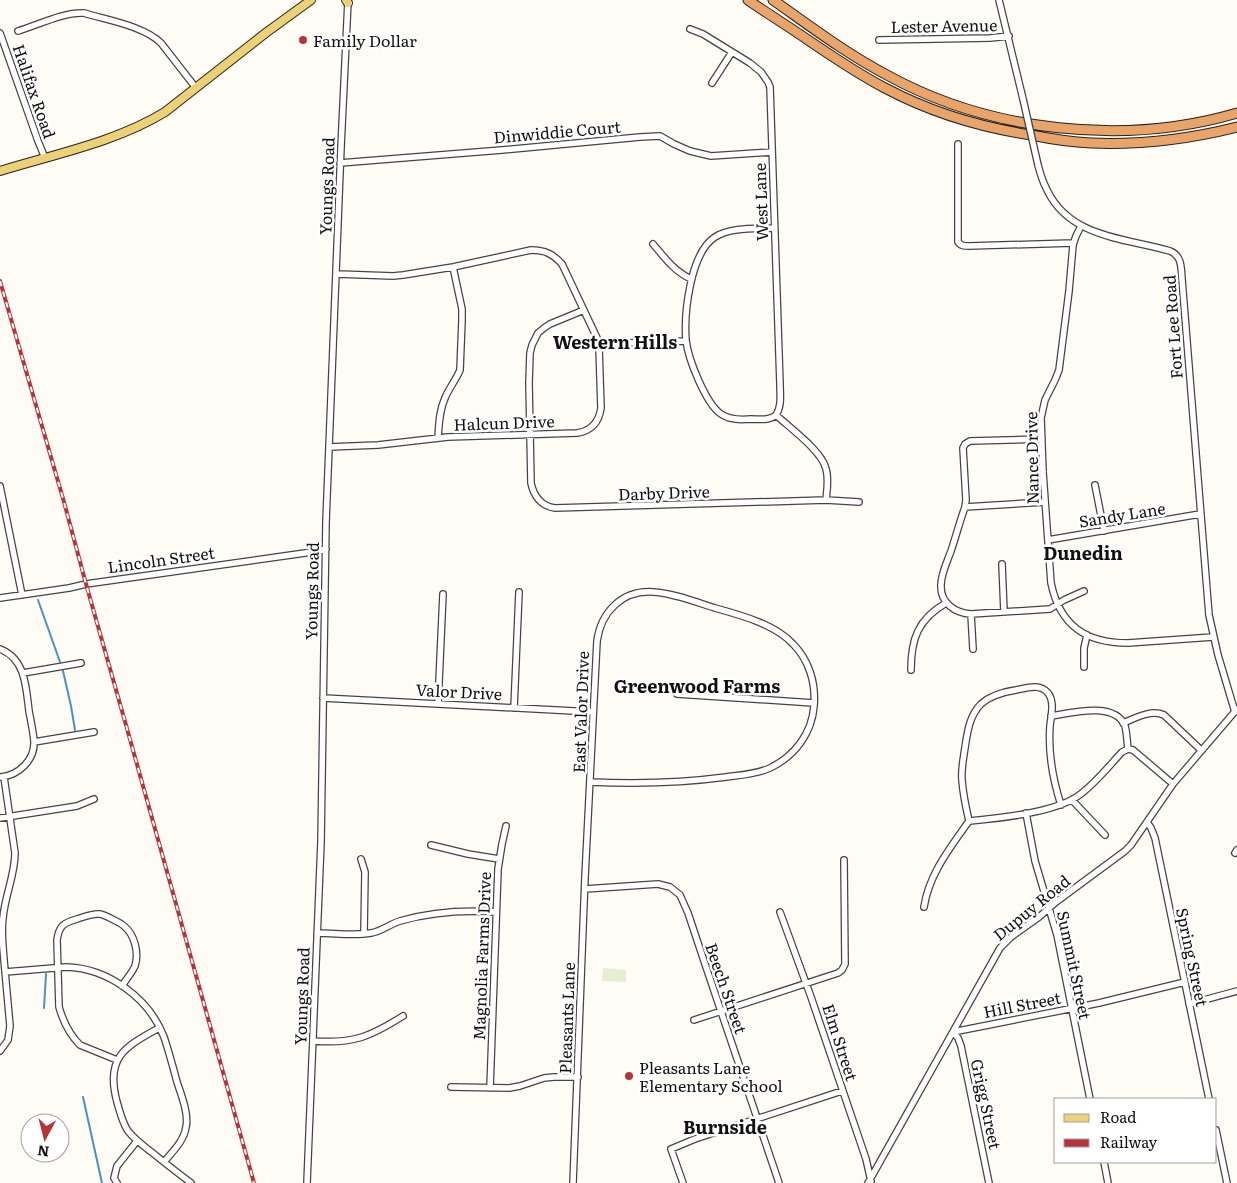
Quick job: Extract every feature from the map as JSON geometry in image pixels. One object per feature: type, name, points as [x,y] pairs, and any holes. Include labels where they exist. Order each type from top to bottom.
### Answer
[{"type":"highway","points":[[748,0],[846,66],[884,88],[930,109],[977,125],[1063,141],[1104,143],[1164,140],[1216,132],[1237,126]]},
{"type":"highway","points":[[773,0],[839,46],[888,76],[932,96],[972,111],[1044,126],[1092,131],[1171,127],[1237,113]]},
{"type":"main road","points":[[0,171],[140,126],[165,112],[311,0]]},
{"type":"street","name":"Fort Lee Road","points":[[999,0],[1038,165],[1051,199],[1066,216],[1081,226],[1100,234],[1170,251],[1177,255],[1179,259],[1209,614],[1213,637],[1236,710]]},
{"type":"street","name":"Youngs Road","points":[[307,1183],[321,842],[329,447],[347,1]]},
{"type":"street","points":[[18,32],[68,14],[77,13],[84,13],[146,31],[161,43],[196,88]]},
{"type":"street","name":"West Lane","points":[[690,29],[703,34],[756,68],[770,87],[780,406],[776,415]]},
{"type":"street","name":"Halifax Road","points":[[0,33],[45,158]]},
{"type":"street","name":"Lester Avenue","points":[[879,40],[1009,36]]},
{"type":"street","points":[[712,83],[732,52]]},
{"type":"street","name":"Dinwiddie Court","points":[[340,163],[660,136],[690,151],[711,156],[772,152]]},
{"type":"street","points":[[958,144],[958,242],[962,246],[1073,243]]},
{"type":"street","name":"Nance Drive","points":[[1081,226],[1073,243],[1061,360],[1055,380],[1045,400],[1041,418],[1051,583],[1058,604],[1070,624],[1098,640],[1116,643],[1213,637]]},
{"type":"street","points":[[774,228],[737,230],[723,233],[707,244],[691,279],[688,295],[686,341],[695,373],[709,402],[719,413],[736,420],[769,419],[776,415],[822,458],[827,475],[826,500]]},
{"type":"street","points":[[653,244],[671,266],[691,279]]},
{"type":"street","name":"Halcun Drive","points":[[329,447],[378,445],[438,438],[577,434],[587,430],[596,422],[601,408],[598,344],[593,328],[562,264],[545,251],[531,250],[453,267],[393,276],[337,274]]},
{"type":"street","points":[[438,438],[443,404],[460,370],[462,309],[453,267]]},
{"type":"street","points":[[530,435],[530,353],[535,339],[550,324],[584,310]]},
{"type":"street","points":[[598,344],[686,341]]},
{"type":"street","name":"Darby Drive","points":[[530,435],[532,489],[537,499],[545,506],[555,508],[630,507],[826,500],[859,502]]},
{"type":"street","points":[[1042,440],[970,441],[963,448],[966,500],[942,579],[941,592],[946,603],[958,612],[971,614],[1045,610],[1084,592]]},
{"type":"street","points":[[1095,485],[1104,530]]},
{"type":"street","points":[[0,486],[22,595]]},
{"type":"street","points":[[965,506],[1045,502]]},
{"type":"street","name":"Sandy Lane","points":[[1048,540],[1200,514]]},
{"type":"street","name":"Lincoln Street","points":[[0,598],[326,549]]},
{"type":"street","points":[[1002,564],[1004,612]]},
{"type":"street","points":[[514,708],[519,592]]},
{"type":"street","name":"East Valor Drive","points":[[587,855],[597,641],[601,624],[615,605],[629,596],[640,593],[659,593],[727,611],[765,625],[792,642],[806,660],[812,677],[814,702]]},
{"type":"street","points":[[438,704],[443,594]]},
{"type":"street","points":[[910,670],[912,647],[918,630],[926,618],[946,603]]},
{"type":"street","points":[[971,614],[973,649]]},
{"type":"street","points":[[1084,667],[1084,648],[1088,635]]},
{"type":"street","points":[[0,648],[15,659],[23,673],[34,742],[31,756],[24,767],[2,777],[10,816],[15,860],[3,915],[2,938],[9,1033],[5,1046],[0,1051]]},
{"type":"street","points":[[23,673],[81,663]]},
{"type":"street","points":[[924,907],[928,886],[946,854],[969,821],[962,778],[968,731],[976,710],[995,695],[1035,687],[1043,689],[1049,694],[1052,707],[1050,737],[1052,772],[1061,804]]},
{"type":"street","points":[[591,782],[649,784],[704,780],[760,772],[779,763],[800,744],[811,722],[814,702],[677,694]]},
{"type":"street","name":"Valor Drive","points":[[323,698],[593,712]]},
{"type":"street","name":"Dupuy Road","points":[[870,1182],[1000,948],[1011,937],[1126,851],[1172,784],[1236,710]]},
{"type":"street","points":[[1051,716],[1091,711],[1104,711],[1117,715],[1124,723],[1126,729],[1128,749]]},
{"type":"street","points":[[1124,723],[1151,713],[1160,713],[1201,750]]},
{"type":"street","points":[[34,742],[94,732]]},
{"type":"street","points":[[969,821],[1026,813],[1072,800],[1086,790],[1122,752],[1128,749],[1133,750],[1172,784]]},
{"type":"street","points":[[0,818],[77,806],[94,799]]},
{"type":"street","points":[[1072,800],[1105,836]]},
{"type":"street","name":"Summit Street","points":[[1026,813],[1035,862],[1056,935],[1090,1098]]},
{"type":"street","name":"Spring Street","points":[[1146,822],[1154,838],[1209,1098]]},
{"type":"street","name":"Magnolia Farms Drive","points":[[490,1088],[499,859],[506,826]]},
{"type":"street","points":[[431,845],[499,859]]},
{"type":"street","name":"Pleasants Lane","points":[[573,1183],[587,855]]},
{"type":"street","points":[[361,859],[365,872],[364,934]]},
{"type":"street","points":[[694,1020],[838,973],[842,970],[845,964],[844,860]]},
{"type":"street","name":"Beech Street","points":[[585,889],[658,884],[664,885],[680,894],[779,1183]]},
{"type":"street","points":[[317,932],[374,933],[399,921],[442,912],[496,912]]},
{"type":"street","name":"Elm Street","points":[[780,912],[866,1159],[870,1182]]},
{"type":"street","points":[[117,1060],[80,1045],[72,1036],[62,1016],[57,940],[60,928],[68,922],[93,914],[103,915],[125,926],[134,940],[137,955],[132,972],[122,986]]},
{"type":"street","points":[[5,972],[75,967],[86,969],[122,986],[145,1007],[164,1037],[187,1122],[180,1142],[164,1162]]},
{"type":"street","name":"Hill Street","points":[[953,1032],[1185,982]]},
{"type":"street","points":[[1189,1004],[1237,991]]},
{"type":"street","points":[[313,1041],[341,1042],[360,1038],[381,1030],[403,1016]]},
{"type":"street","points":[[159,1028],[133,1042],[117,1060],[113,1075],[114,1090],[123,1123],[137,1141],[191,1183]]},
{"type":"street","name":"Grigg Street","points":[[953,1032],[961,1046],[990,1183]]},
{"type":"street","points":[[451,1087],[515,1087],[554,1076],[578,1077]]},
{"type":"street","points":[[682,1183],[671,1149],[695,1139],[842,1091]]},
{"type":"street","points":[[1217,1135],[1226,1183]]},
{"type":"street","points":[[117,1183],[114,1178],[117,1166],[137,1141]]},
{"type":"street","points":[[1104,1163],[1108,1183]]},
{"type":"green space","points":[[603,968],[626,970],[626,982],[602,981]]},
{"type":"waterway","points":[[38,600],[60,662]]},
{"type":"waterway","points":[[63,671],[75,730]]},
{"type":"waterway","points":[[44,1008],[46,974]]},
{"type":"waterway","points":[[83,1097],[102,1183]]},
{"type":"railway","points":[[0,281],[64,502],[254,1183]]},
{"type":"place","name":"Family Dollar","points":[[303,40]]},
{"type":"place","name":"Pleasants Lane Elementary School","points":[[629,1076]]},
{"type":"district","name":"Western Hills","points":[[615,341]]},
{"type":"district","name":"Dunedin","points":[[1083,552]]},
{"type":"district","name":"Greenwood Farms","points":[[697,685]]},
{"type":"district","name":"Burnside","points":[[725,1126]]}]
